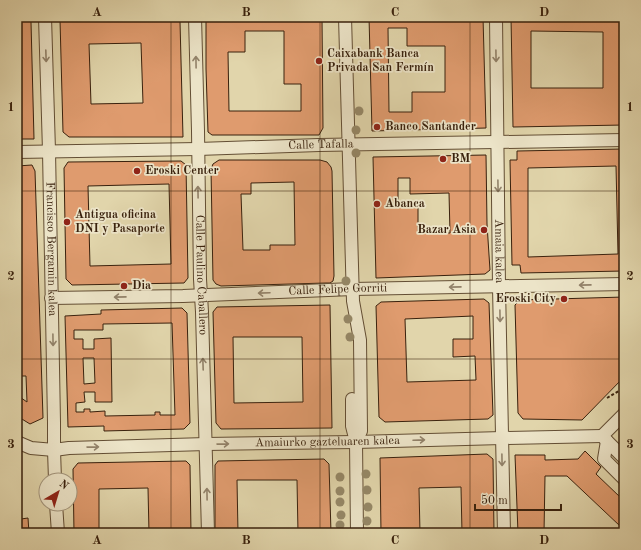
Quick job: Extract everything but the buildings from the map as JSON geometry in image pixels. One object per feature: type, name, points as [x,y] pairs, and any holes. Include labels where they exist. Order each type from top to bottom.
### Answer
[{"type":"street","name":"Francisco Bergamin kalea","points":[[45,17],[55,472]]},
{"type":"street","name":"Calle Paulino Caballero","points":[[195,17],[200,271],[208,533]]},
{"type":"street","points":[[345,17],[351,289]]},
{"type":"street","name":"Amaia kalea","points":[[496,17],[504,533]]},
{"type":"street","name":"Calle Tafalla","points":[[17,152],[624,140]]},
{"type":"street","points":[[346,199],[346,245],[351,289],[360,340],[361,431],[356,442]]},
{"type":"street","name":"Calle Felipe Gorriti","points":[[51,298],[201,295],[351,289],[624,284]]},
{"type":"street","points":[[352,344],[352,426],[356,442],[357,533]]},
{"type":"street","points":[[624,414],[604,439],[604,459],[624,478]]},
{"type":"street","name":"Amaiurko gazteluaren kalea","points":[[17,442],[31,448],[54,450],[69,448],[206,444],[502,438],[604,439]]},
{"type":"street","points":[[604,439],[624,458]]},
{"type":"street","points":[[57,512],[58,533]]},
{"type":"path","points":[[607,398],[619,391],[624,385]]},
{"type":"place","name":"Caixabank Banca Privada San Fermín","points":[[319,61]]},
{"type":"place","name":"Banco Santander","points":[[377,127]]},
{"type":"place","name":"BM","points":[[443,159]]},
{"type":"place","name":"Eroski Center","points":[[137,171]]},
{"type":"place","name":"Abanca","points":[[377,204]]},
{"type":"place","name":"Antigua oficina DNI y Pasaporte","points":[[67,222]]},
{"type":"place","name":"Bazar Asia","points":[[484,230]]},
{"type":"place","name":"Dia","points":[[124,286]]},
{"type":"place","name":"Eroski City","points":[[564,299]]}]
